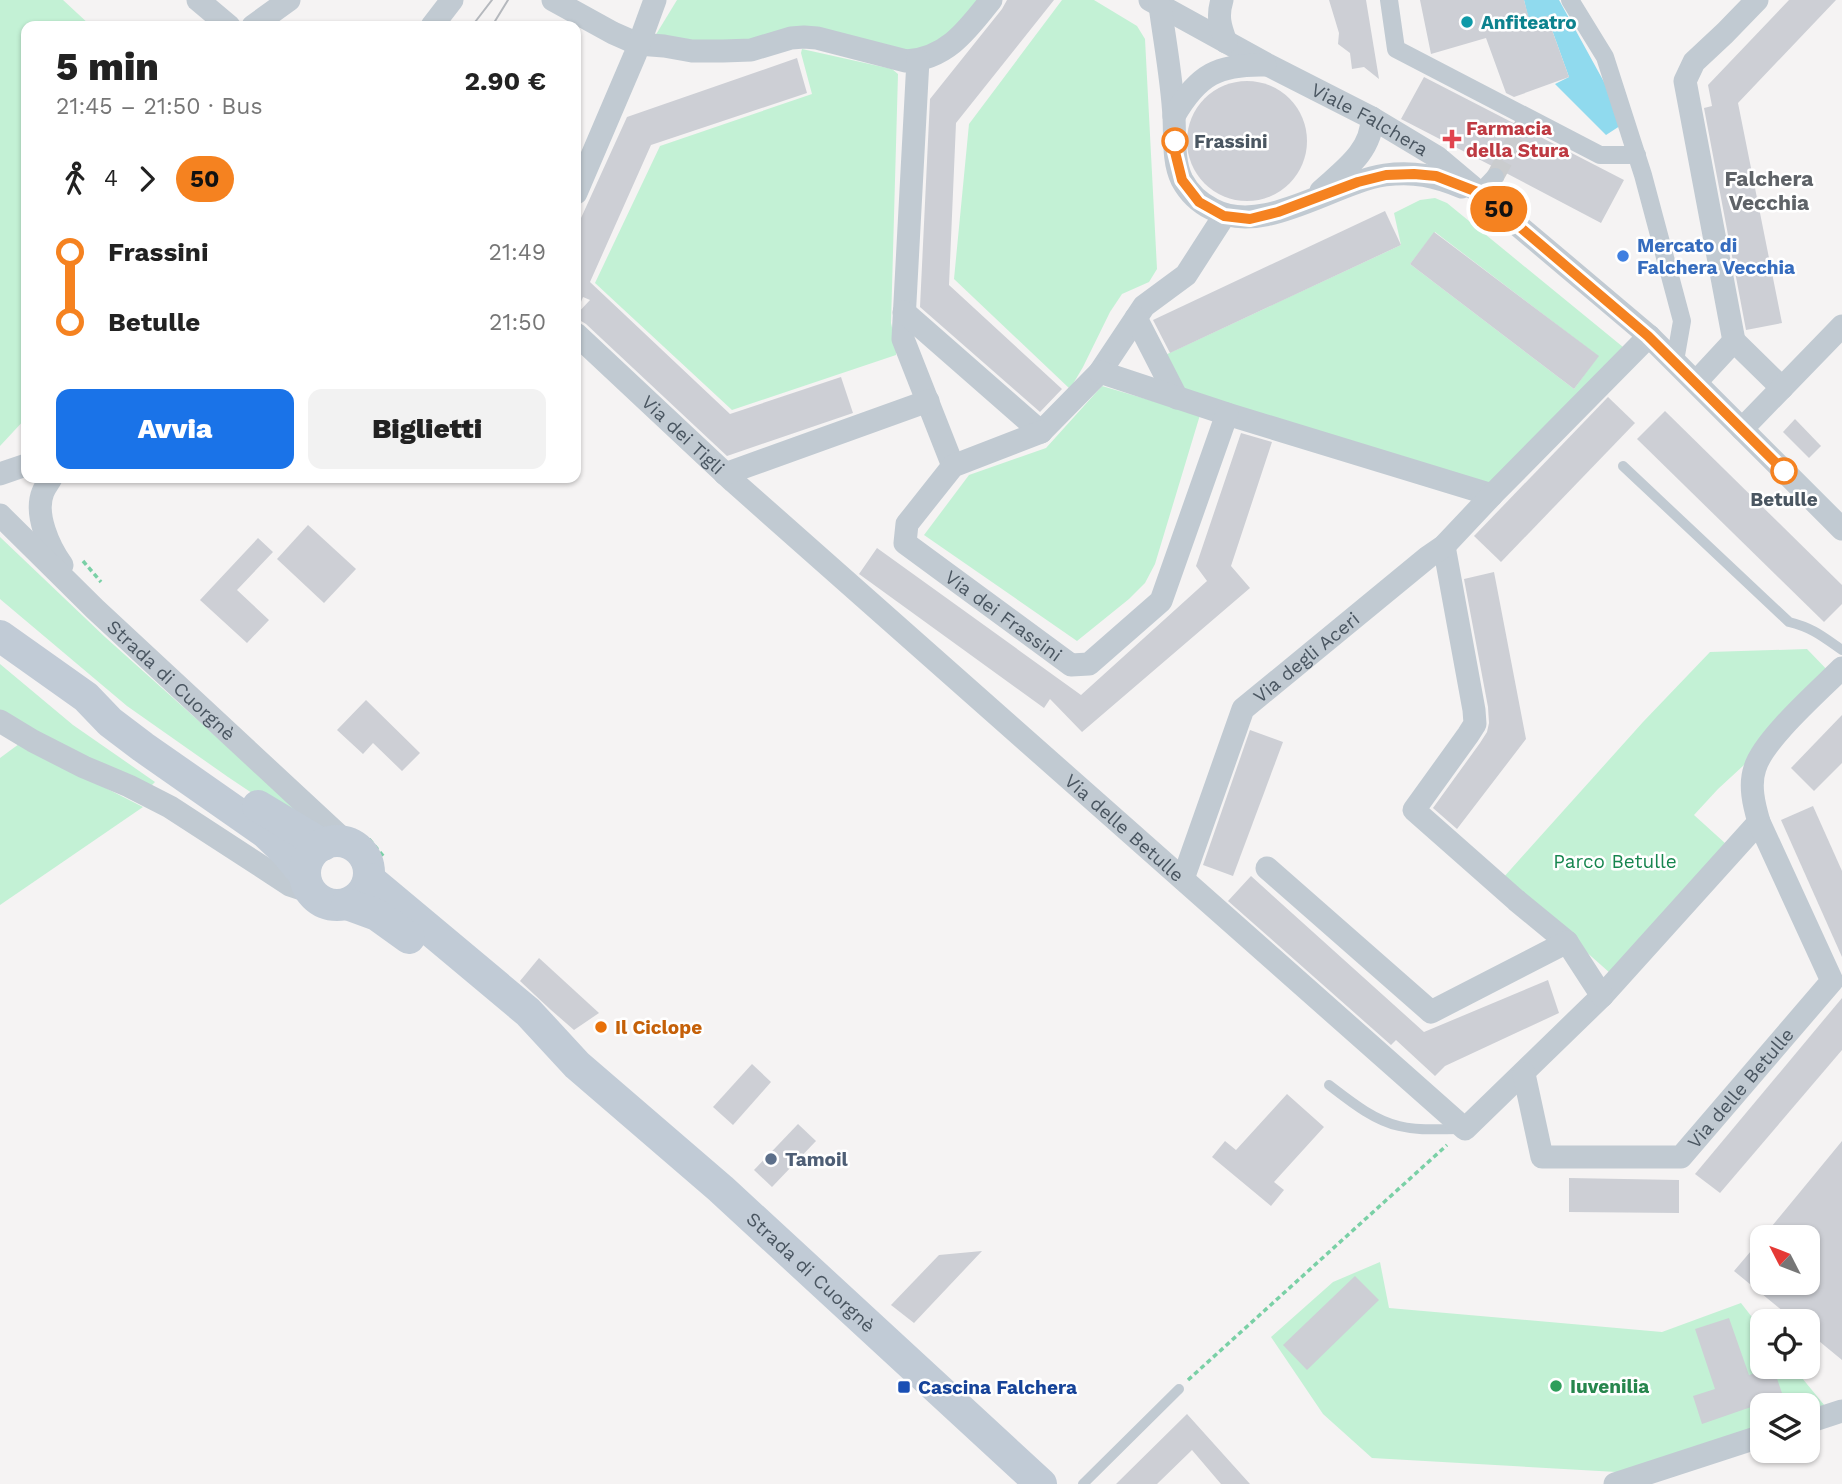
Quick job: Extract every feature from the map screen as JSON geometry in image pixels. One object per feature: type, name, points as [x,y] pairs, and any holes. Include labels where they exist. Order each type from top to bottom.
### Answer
[{"type":"main road","points":[[0,636],[86,697],[110,722],[143,747],[266,833],[284,850],[317,898],[338,906],[347,904],[362,894],[369,879],[369,868],[358,849],[335,844],[285,824],[206,774],[119,711],[86,697]]},
{"type":"main road","points":[[308,883],[306,867],[310,856],[335,844]]},
{"type":"main road","name":"Strada di Cuorgnè","points":[[369,879],[528,1012],[578,1065],[720,1189],[1041,1484]]},
{"type":"main road","name":"Strada di Cuorgnè","points":[[347,904],[386,920],[516,1024],[578,1065]]},
{"type":"street","points":[[198,0],[223,21]]},
{"type":"street","points":[[260,21],[289,0]]},
{"type":"street","points":[[420,21],[436,0]]},
{"type":"street","points":[[436,21],[452,0]]},
{"type":"street","points":[[553,0],[638,44],[692,51],[751,50],[804,37],[906,61],[936,54],[950,46],[964,34],[991,0]]},
{"type":"street","points":[[581,181],[635,55],[655,0]]},
{"type":"street","points":[[1222,0],[1218,12],[1226,42]]},
{"type":"street","points":[[1389,0],[1396,49],[1600,155],[1637,155]]},
{"type":"street","points":[[1570,0],[1605,57],[1637,155],[1682,321],[1675,361]]},
{"type":"street","points":[[1757,0],[1694,62],[1685,81],[1734,341],[1782,388]]},
{"type":"street","points":[[1162,2],[1174,116],[1175,152],[1182,180],[1199,202],[1224,216],[1250,219],[1278,212],[1380,176],[1414,174],[1487,185]]},
{"type":"street","name":"Viale Falchera","points":[[1162,2],[1226,42],[1371,118],[1487,185],[1675,361],[1842,529]]},
{"type":"street","points":[[918,60],[904,339],[953,466],[1041,432],[1100,372],[1144,306],[1186,275],[1224,216]]},
{"type":"street","points":[[1174,116],[1198,83],[1222,69],[1240,65],[1268,65]]},
{"type":"street","points":[[1314,198],[1363,150],[1372,132],[1371,118]]},
{"type":"street","points":[[904,312],[1041,432]]},
{"type":"street","points":[[1136,318],[1177,398]]},
{"type":"street","points":[[1742,429],[1842,326]]},
{"type":"street","name":"Via degli Aceri","points":[[1184,879],[1243,709],[1444,546],[1648,336]]},
{"type":"street","name":"Via dei Tigli","points":[[581,339],[725,474],[928,401]]},
{"type":"street","points":[[1696,382],[1734,341]]},
{"type":"street","points":[[1100,372],[1492,495]]},
{"type":"street","name":"Via dei Frassini","points":[[953,466],[907,524],[905,543],[1071,665],[1089,664],[1161,601],[1227,414]]},
{"type":"street","points":[[0,474],[21,467]]},
{"type":"street","name":"Via delle Betulle","points":[[725,474],[1465,1129]]},
{"type":"street","points":[[1453,482],[1464,525]]},
{"type":"street","points":[[48,483],[42,492],[40,508],[45,536],[55,556],[95,610]]},
{"type":"street","name":"Strada di Cuorgnè","points":[[0,514],[335,844]]},
{"type":"street","points":[[1444,546],[1475,724],[1414,810],[1567,942],[1602,996]]},
{"type":"street","name":"Via delle Betulle","points":[[1524,1074],[1542,1157],[1681,1157],[1832,981],[1759,822],[1752,798],[1755,768],[1769,741],[1842,668]]},
{"type":"street","points":[[0,721],[43,747],[170,807],[290,885],[308,883]]},
{"type":"street","points":[[1465,1129],[1602,996],[1759,822]]},
{"type":"street","points":[[1267,868],[1431,1012],[1567,942]]},
{"type":"street","points":[[1820,1418],[1842,1411]]},
{"type":"street","points":[[1615,1484],[1750,1440]]},
{"type":"lane","points":[[1623,467],[1782,617],[1788,622],[1806,626],[1842,650]]},
{"type":"lane","points":[[1329,1085],[1360,1109],[1398,1126],[1465,1129]]},
{"type":"lane","points":[[1083,1484],[1179,1389]]},
{"type":"path","points":[[81,559],[108,590]]},
{"type":"path","points":[[1179,1389],[1465,1129]]},
{"type":"green space","points":[[0,0],[63,0],[86,21],[21,21],[21,423],[0,446]]},
{"type":"green space","points":[[677,0],[980,0],[934,51],[652,41]]},
{"type":"green space","points":[[1062,0],[1094,0],[1137,26],[1145,39],[1157,269],[1149,282],[1122,294],[1070,389],[954,279],[969,124]]},
{"type":"green space","points":[[802,49],[892,69],[898,74],[891,323],[896,355],[732,410],[595,283],[660,146],[812,94]]},
{"type":"green space","points":[[1435,198],[1447,203],[1623,347],[1488,487],[1181,389],[1163,356],[1401,245],[1394,213],[1420,200]],"holes":[[[1435,232],[1598,356],[1574,389],[1410,264]]]},
{"type":"green space","points":[[1102,386],[1200,415],[1155,564],[1145,583],[1077,641],[924,535],[969,475],[1046,448]]},
{"type":"green space","points":[[0,537],[105,637],[307,818],[286,816],[127,706],[0,599]]},
{"type":"green space","name":"Parco Betulle","points":[[1807,649],[1833,676],[1694,815],[1726,844],[1610,973],[1503,878],[1643,722],[1710,652]]},
{"type":"green space","points":[[0,664],[73,725],[155,782],[151,786],[130,779],[0,712]]},
{"type":"green space","points":[[19,744],[143,807],[0,905],[0,758]]},
{"type":"green space","name":"Iuvenilia","points":[[1380,1262],[1389,1308],[1662,1332],[1741,1303],[1750,1315],[1750,1379],[1803,1379],[1814,1393],[1750,1393],[1750,1436],[1652,1474],[1372,1458],[1323,1414],[1271,1337],[1333,1282]]},
{"type":"water","points":[[1524,0],[1559,0],[1626,122],[1606,135],[1555,84],[1569,77],[1547,16],[1529,21]]},
{"type":"building","points":[[1007,0],[1054,0],[956,123],[949,285],[1062,389],[1040,412],[920,307],[930,99]]},
{"type":"building","points":[[1329,0],[1366,0],[1379,79],[1364,67],[1352,69],[1350,53],[1338,44],[1339,33]]},
{"type":"building","points":[[1420,0],[1524,0],[1530,22],[1547,16],[1569,77],[1514,97],[1506,93],[1486,38],[1431,54]]},
{"type":"building","points":[[1789,0],[1836,0],[1738,103],[1782,323],[1746,330],[1704,108],[1712,106],[1708,85]]},
{"type":"building","points":[[797,58],[807,93],[651,145],[590,282],[730,414],[841,377],[853,413],[727,456],[581,321],[581,310],[590,300],[583,297],[581,302],[581,218],[627,117]]},
{"type":"building","points":[[1424,77],[1624,180],[1601,223],[1506,173],[1498,166],[1492,166],[1401,119]]},
{"type":"building","points":[[1247,81],[1270,85],[1290,98],[1303,118],[1307,141],[1303,164],[1290,184],[1270,197],[1247,201],[1224,197],[1204,184],[1191,164],[1187,141],[1191,118],[1204,98],[1224,85]]},
{"type":"building","points":[[1385,211],[1401,245],[1170,353],[1153,320]]},
{"type":"building","points":[[1434,232],[1599,356],[1574,389],[1410,264]]},
{"type":"building","points":[[1608,397],[1635,423],[1501,562],[1474,536]]},
{"type":"building","points":[[1665,411],[1842,585],[1842,604],[1824,622],[1637,439]]},
{"type":"building","points":[[1795,419],[1821,446],[1809,458],[1783,432]]},
{"type":"building","points":[[1241,433],[1272,442],[1231,566],[1250,588],[1082,732],[1050,699],[1044,708],[859,574],[877,548],[1081,695],[1207,581],[1196,566]]},
{"type":"building","points":[[308,525],[356,569],[324,603],[277,559]]},
{"type":"building","points":[[258,538],[273,552],[237,590],[269,620],[247,643],[200,600]]},
{"type":"building","points":[[1494,572],[1526,739],[1457,829],[1433,808],[1480,743],[1489,723],[1464,579]]},
{"type":"building","points":[[366,700],[420,753],[402,771],[373,743],[363,754],[337,730]]},
{"type":"building","points":[[1842,715],[1842,763],[1814,791],[1791,768]]},
{"type":"building","points":[[1250,730],[1283,742],[1233,876],[1203,865]]},
{"type":"building","points":[[1813,806],[1842,871],[1842,957],[1781,820]]},
{"type":"building","points":[[1251,876],[1424,1032],[1548,980],[1559,1013],[1445,1066],[1435,1076],[1396,1040],[1391,1045],[1228,901]]},
{"type":"building","points":[[539,958],[599,1013],[574,1030],[551,1010],[520,981]]},
{"type":"building","points":[[1842,998],[1842,1050],[1720,1193],[1695,1174]]},
{"type":"building","points":[[752,1064],[771,1082],[733,1125],[713,1107]]},
{"type":"building","points":[[1287,1094],[1324,1127],[1274,1182],[1284,1190],[1271,1206],[1212,1157],[1225,1141],[1236,1150]]},
{"type":"building","points":[[798,1124],[816,1141],[772,1187],[754,1170]]},
{"type":"building","points":[[1842,1141],[1842,1360],[1820,1342],[1820,1309],[1780,1309],[1763,1295],[1820,1295],[1820,1225],[1773,1225]]},
{"type":"building","points":[[1569,1178],[1679,1180],[1679,1213],[1569,1212]]},
{"type":"building","points":[[982,1251],[914,1323],[891,1305],[939,1255]]},
{"type":"building","points":[[1750,1252],[1750,1284],[1734,1271]]},
{"type":"building","points":[[1355,1276],[1379,1300],[1307,1370],[1283,1345]]},
{"type":"building","points":[[1729,1318],[1750,1379],[1777,1379],[1782,1393],[1750,1393],[1750,1407],[1702,1424],[1693,1396],[1715,1389],[1695,1329]]},
{"type":"building","points":[[1187,1414],[1250,1484],[1221,1484],[1192,1450],[1157,1484],[1116,1484]]},
{"type":"tunnel","points":[[1495,177],[1527,118]]},
{"type":"tram line","points":[[476,21],[492,0]]},
{"type":"tram line","points":[[495,21],[508,0]]},
{"type":"bus line","name":"50","points":[[1175,141],[1182,180],[1199,202],[1224,216],[1250,219],[1278,212],[1358,182],[1386,175],[1436,176],[1480,193],[1648,336],[1784,471]]},
{"type":"place","name":"Anfiteatro","points":[[1467,22]]},
{"type":"place","name":"Farmacia della Stura","points":[[1452,139]]},
{"type":"place","name":"Frassini","points":[[1175,141]]},
{"type":"place","name":"Mercato di Falchera Vecchia","points":[[1623,256]]},
{"type":"place","name":"Betulle","points":[[1784,471]]},
{"type":"place","name":"Il Ciclope","points":[[601,1027]]},
{"type":"place","name":"Tamoil","points":[[771,1159]]},
{"type":"place","name":"Iuvenilia","points":[[1556,1386]]},
{"type":"place","name":"Cascina Falchera","points":[[904,1387]]},
{"type":"district","name":"Falchera Vecchia","points":[[1769,191]]}]
